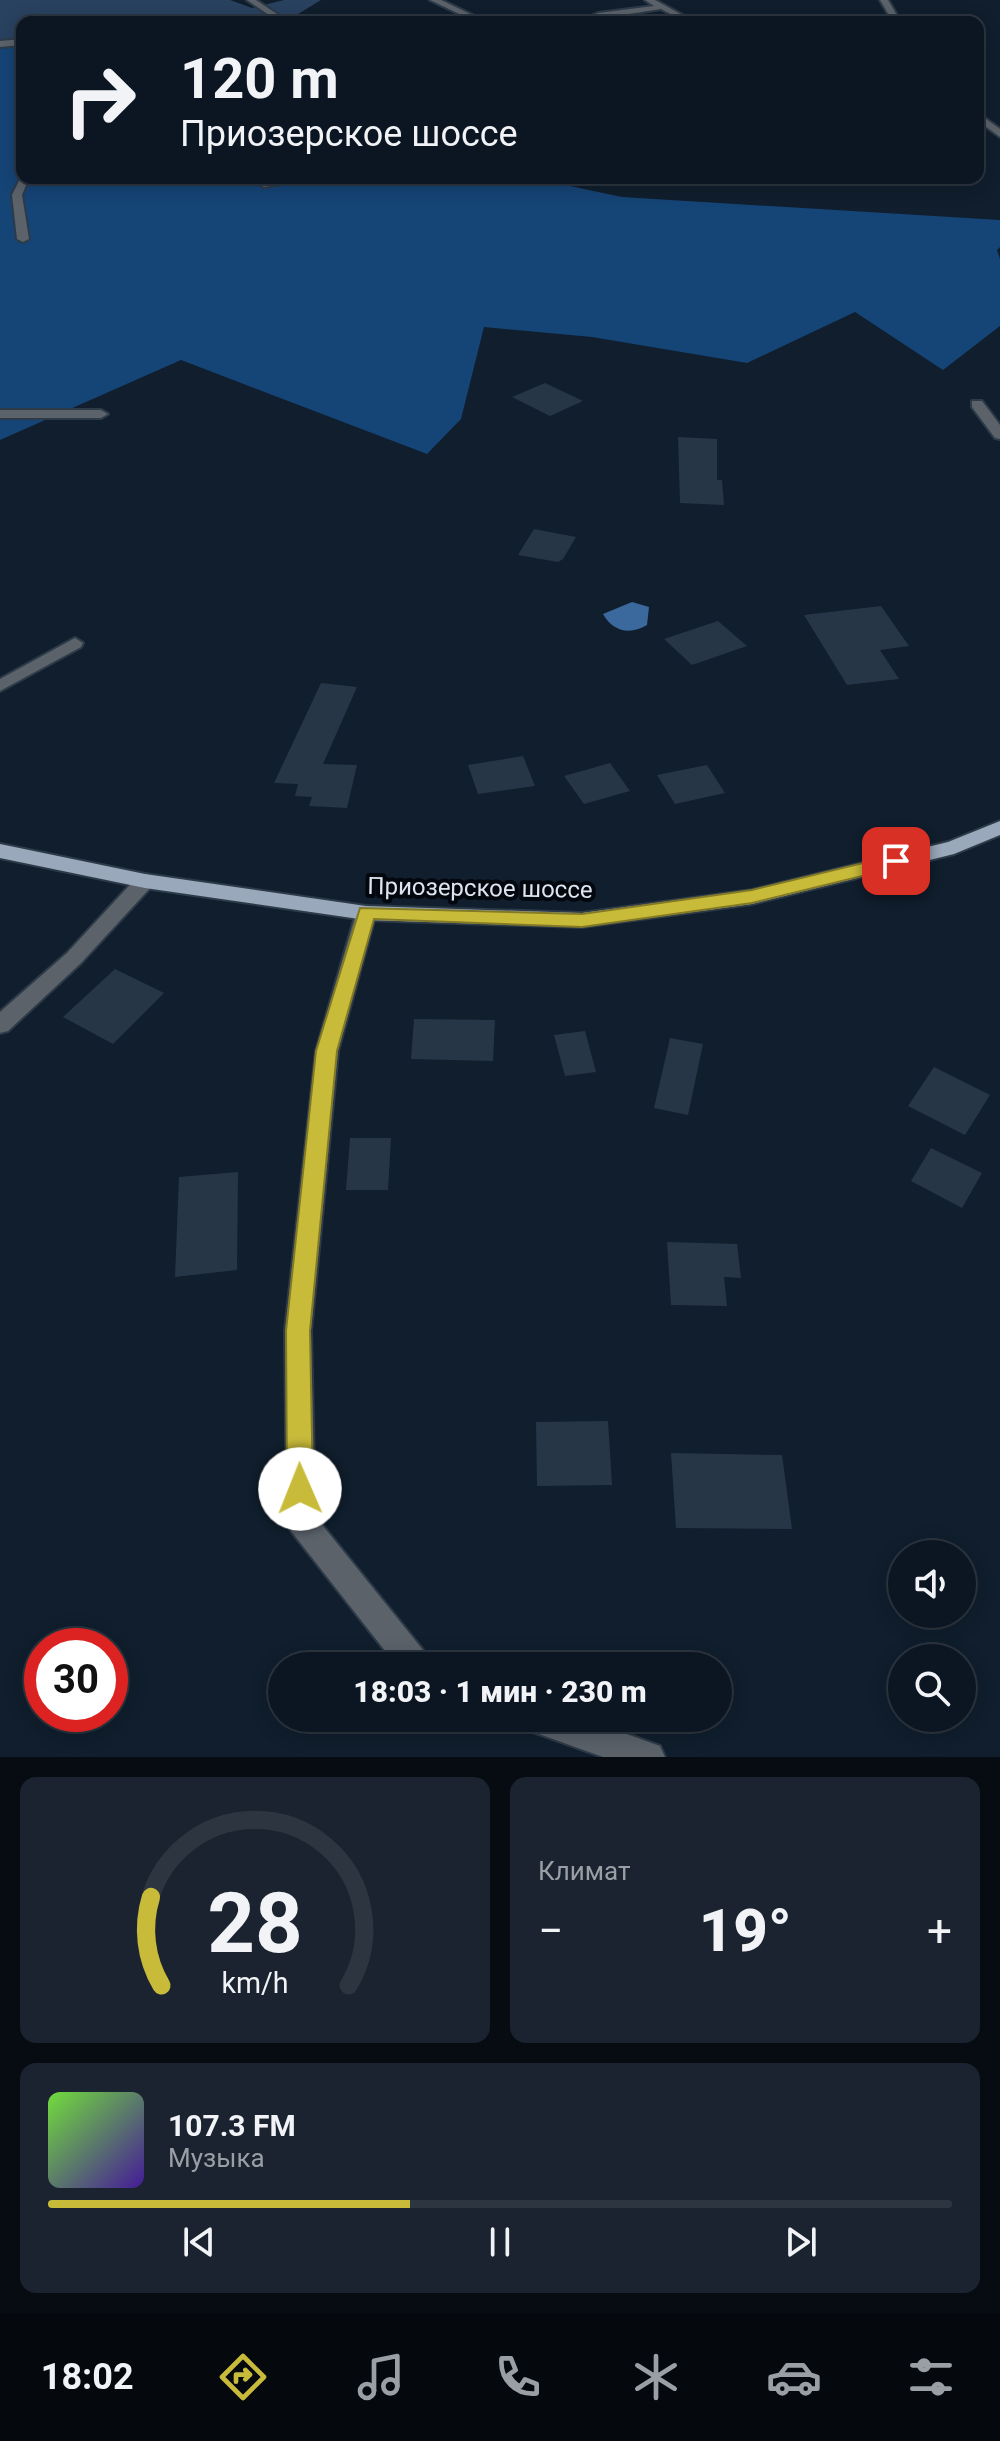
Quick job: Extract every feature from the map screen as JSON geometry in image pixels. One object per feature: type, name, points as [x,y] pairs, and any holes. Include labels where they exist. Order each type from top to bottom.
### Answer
[{"type":"main road","name":"Приозерское шоссе","points":[[0,851],[145,881],[366,913],[582,920],[752,897],[954,847],[1000,827]]},
{"type":"street","points":[[251,0],[275,16]]},
{"type":"street","points":[[434,0],[470,16]]},
{"type":"street","points":[[649,0],[679,16]]},
{"type":"street","points":[[596,16],[661,7]]},
{"type":"street","points":[[984,121],[1000,134]]},
{"type":"street","points":[[22,184],[17,195],[23,239]]},
{"type":"street","points":[[977,404],[1000,435]]},
{"type":"street","points":[[0,414],[101,414]]},
{"type":"street","points":[[0,686],[75,643]]},
{"type":"street","points":[[0,1025],[74,958],[145,881]]},
{"type":"street","points":[[366,913],[327,1051],[298,1331],[301,1521],[405,1652]]},
{"type":"street","points":[[577,1732],[649,1757]]},
{"type":"shaded area","points":[[0,0],[230,0],[252,8],[284,0],[321,0],[295,16],[16,16],[16,39],[0,40]]},
{"type":"shaded area","points":[[16,39],[16,184],[560,184],[622,197],[1000,220],[1000,247],[997,250],[1000,259],[1000,326],[943,370],[855,312],[747,363],[592,337],[484,327],[461,419],[427,454],[181,360],[0,440],[0,40]]},
{"type":"shaded area","points":[[632,602],[649,607],[647,625],[622,630],[612,625],[603,614]]},
{"type":"building","points":[[545,383],[583,401],[550,416],[512,397]]},
{"type":"building","points":[[678,437],[717,439],[717,480],[722,480],[724,505],[680,503]]},
{"type":"building","points":[[534,529],[576,537],[558,562],[518,555]]},
{"type":"building","points":[[881,606],[909,646],[880,650],[899,679],[847,685],[804,615]]},
{"type":"building","points":[[718,621],[747,646],[692,665],[664,639]]},
{"type":"building","points":[[321,683],[357,687],[323,764],[357,765],[347,808],[309,806],[312,797],[295,796],[298,784],[274,783]]},
{"type":"building","points":[[523,756],[535,786],[478,794],[468,765]]},
{"type":"building","points":[[610,763],[630,791],[584,804],[564,776]]},
{"type":"building","points":[[707,765],[725,793],[675,804],[657,775]]},
{"type":"building","points":[[115,969],[164,993],[113,1044],[63,1017]]},
{"type":"building","points":[[414,1019],[495,1020],[493,1061],[411,1059]]},
{"type":"building","points":[[585,1031],[596,1072],[565,1076],[554,1035]]},
{"type":"building","points":[[670,1038],[703,1044],[688,1115],[654,1108]]},
{"type":"building","points":[[934,1067],[990,1095],[965,1135],[908,1106]]},
{"type":"building","points":[[350,1138],[391,1138],[388,1190],[346,1190]]},
{"type":"building","points":[[931,1148],[982,1173],[962,1208],[911,1181]]},
{"type":"building","points":[[238,1172],[237,1270],[175,1277],[179,1177]]},
{"type":"building","points":[[667,1242],[737,1244],[741,1278],[724,1277],[727,1306],[671,1305]]},
{"type":"building","points":[[608,1421],[612,1485],[537,1486],[536,1422]]},
{"type":"building","points":[[671,1453],[782,1455],[792,1529],[676,1528]]},
{"type":"route","points":[[300,1489],[298,1331],[327,1051],[366,913],[582,920],[752,897],[896,861]]}]
